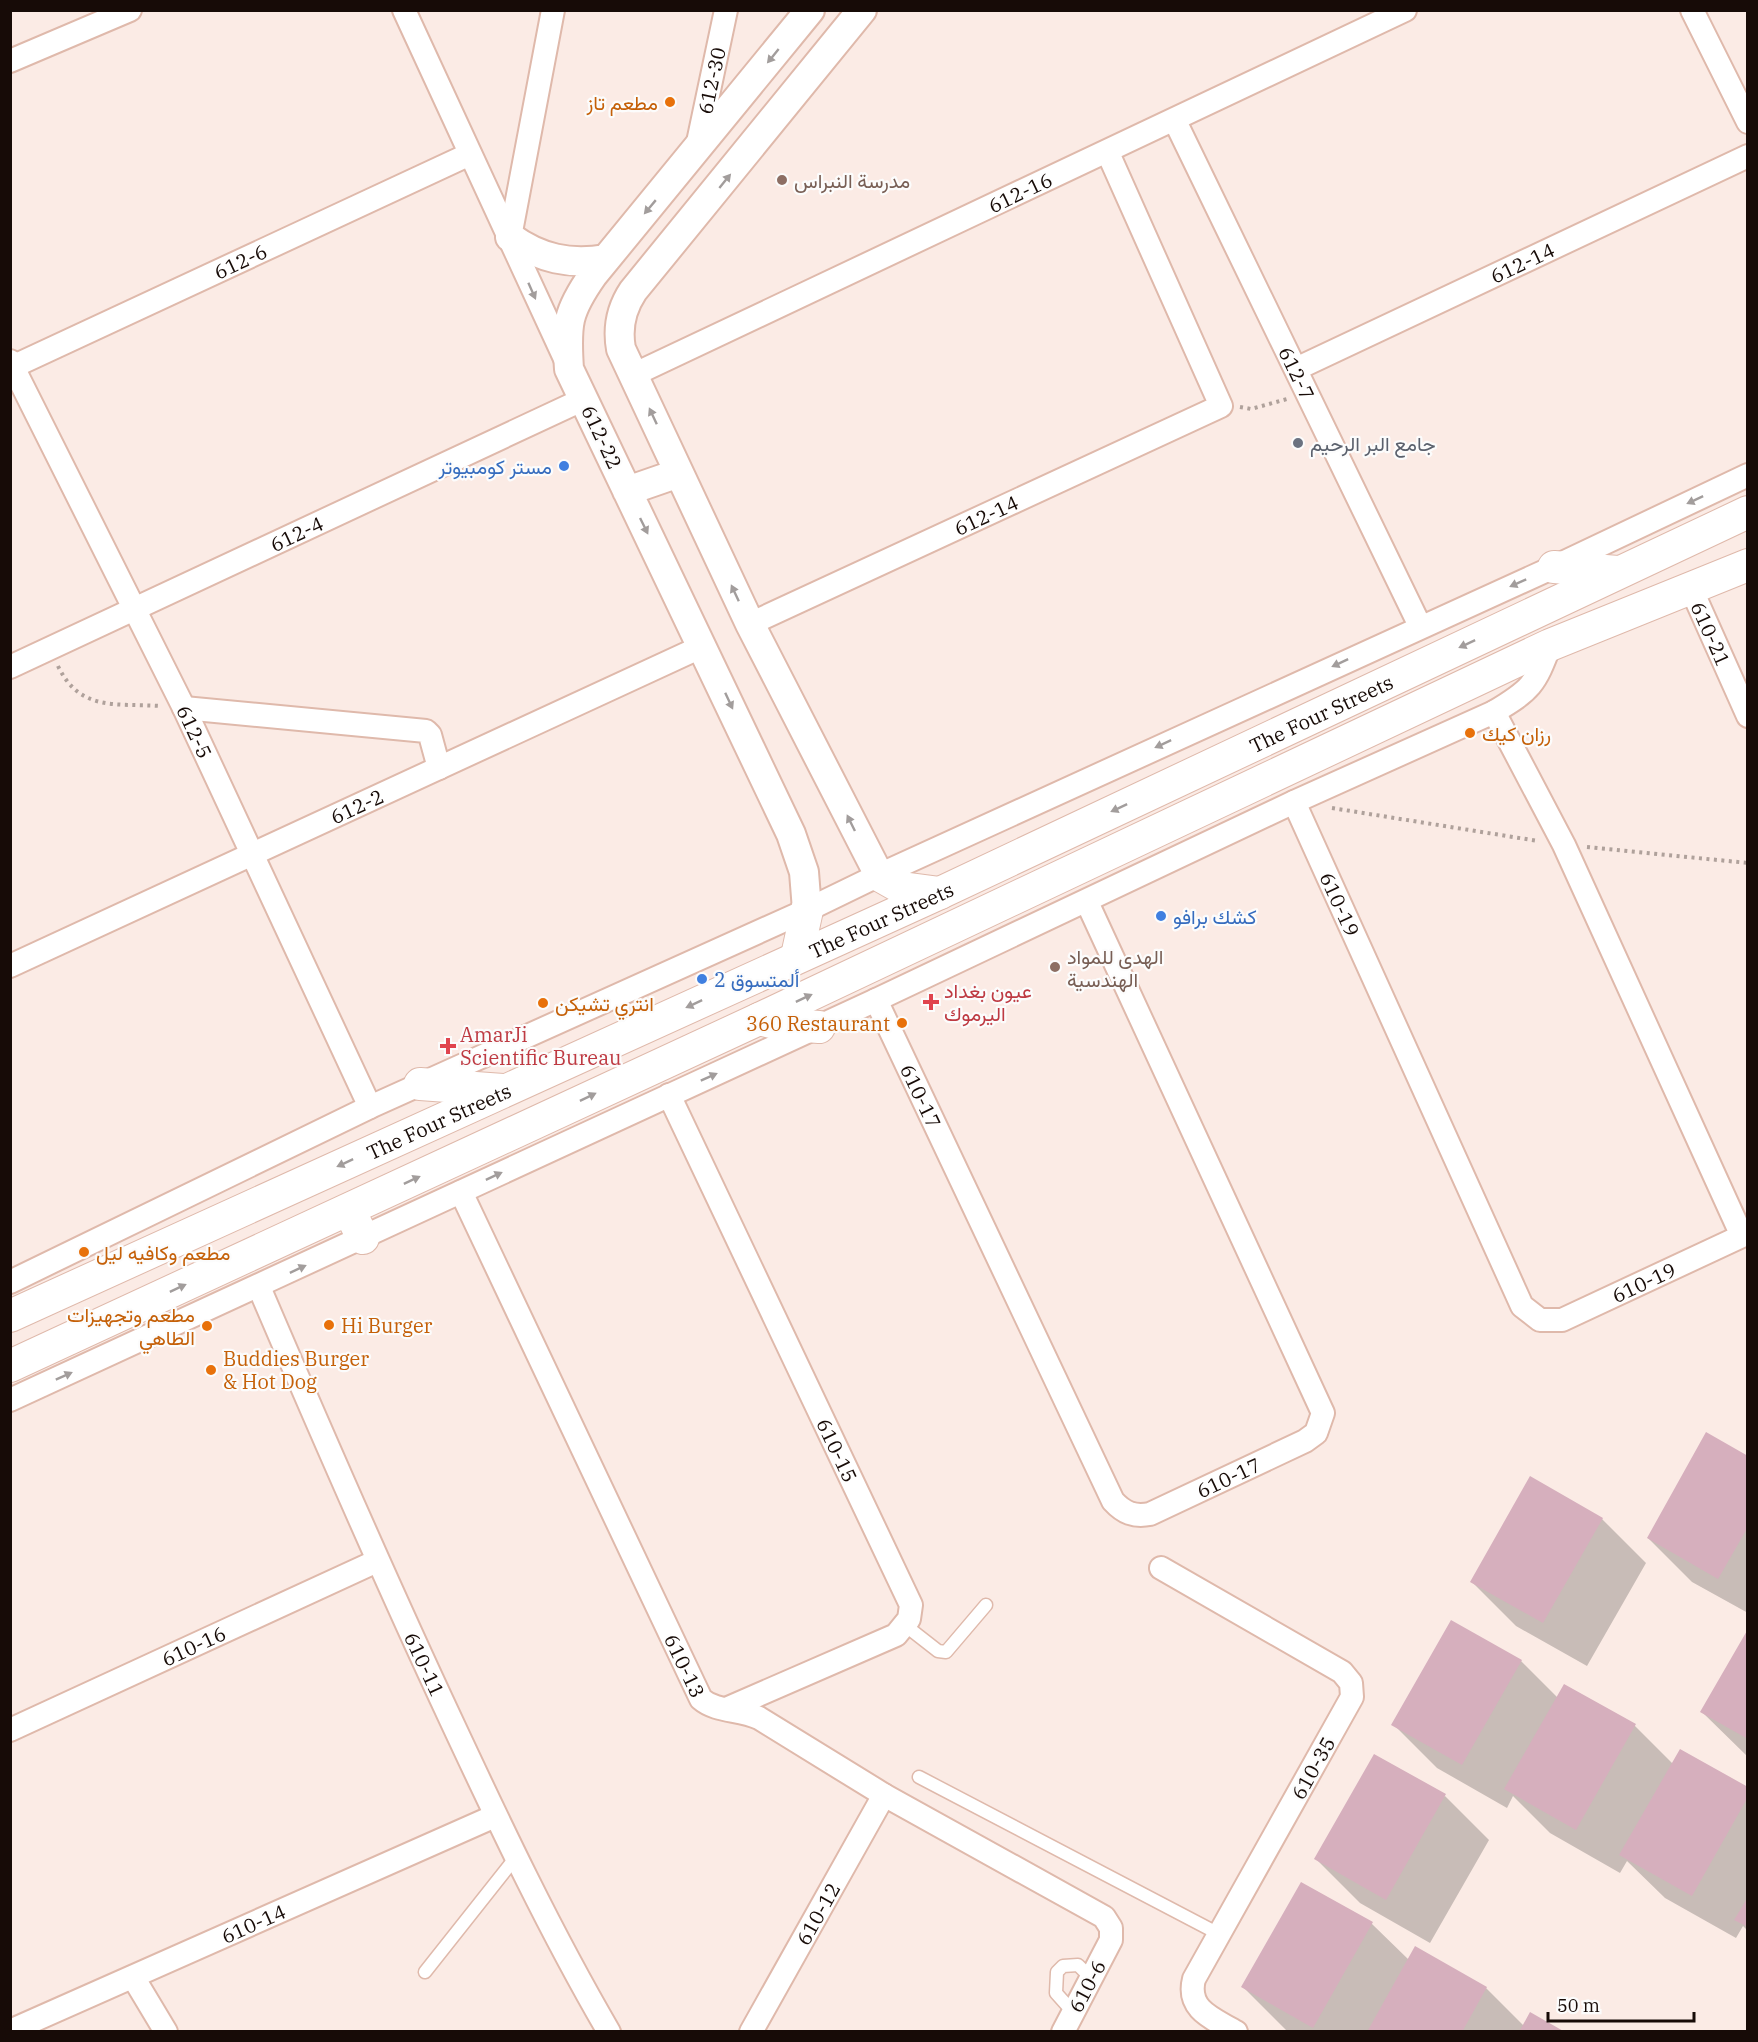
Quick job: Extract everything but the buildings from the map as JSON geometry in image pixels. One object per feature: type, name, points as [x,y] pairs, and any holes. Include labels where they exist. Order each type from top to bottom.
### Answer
[{"type":"main road","name":"The Four Streets","points":[[10,1316],[504,1090],[606,1046],[797,956],[940,893],[1748,512]]},
{"type":"main road","name":"The Four Streets","points":[[10,1366],[759,1019],[1550,645],[1690,586],[1748,565]]},
{"type":"main road","points":[[1554,567],[1619,572]]},
{"type":"main road","points":[[879,875],[902,888],[940,893]]},
{"type":"main road","points":[[797,956],[807,910]]},
{"type":"main road","points":[[759,1019],[779,1024],[819,1027]]},
{"type":"main road","points":[[659,1020],[653,1031],[653,1043],[658,1054],[669,1060]]},
{"type":"main road","points":[[606,1046],[615,1051],[621,1060],[623,1071],[620,1082]]},
{"type":"main road","points":[[420,1084],[504,1090]]},
{"type":"main road","points":[[349,1210],[363,1238]]},
{"type":"street","points":[[10,62],[130,10]]},
{"type":"street","points":[[404,10],[569,369]]},
{"type":"street","points":[[510,237],[553,10]]},
{"type":"street","name":"612-30","points":[[696,152],[726,10]]},
{"type":"street","name":"612-22","points":[[807,910],[807,892],[799,853],[773,792],[569,369],[567,331],[572,311],[581,292],[810,10]]},
{"type":"street","points":[[862,10],[627,299],[620,318],[619,339],[633,375],[750,624],[879,875]]},
{"type":"street","name":"612-16","points":[[633,375],[1108,153],[1405,10]]},
{"type":"street","points":[[1692,10],[1748,122]]},
{"type":"street","name":"612-7","points":[[1174,121],[1420,626]]},
{"type":"street","points":[[1108,153],[1221,406]]},
{"type":"street","name":"612-6","points":[[11,365],[470,154]]},
{"type":"street","name":"612-14","points":[[1296,369],[1748,156]]},
{"type":"street","points":[[510,237],[524,247],[555,260],[572,262],[606,259]]},
{"type":"street","name":"612-5","points":[[11,365],[184,708],[370,1107]]},
{"type":"street","name":"612-4","points":[[10,667],[584,399]]},
{"type":"street","name":"612-14","points":[[750,624],[1221,406]]},
{"type":"street","points":[[627,491],[679,473]]},
{"type":"street","points":[[11,1281],[370,1107],[807,910],[1420,626],[1554,567],[1748,475]]},
{"type":"street","name":"610-21","points":[[1690,586],[1748,716]]},
{"type":"street","points":[[10,1400],[819,1027],[1294,802],[1494,712],[1517,698],[1537,680],[1550,645]]},
{"type":"street","name":"612-2","points":[[10,966],[703,646]]},
{"type":"street","points":[[184,708],[426,730],[430,735],[439,768]]},
{"type":"street","name":"610-19","points":[[1294,802],[1522,1306],[1530,1314],[1551,1322],[1562,1320],[1745,1241],[1564,845],[1494,712]]},
{"type":"street","name":"610-17","points":[[876,1000],[1113,1501],[1133,1515],[1150,1514],[1305,1441],[1316,1432],[1323,1413],[1087,902]]},
{"type":"street","name":"610-15","points":[[669,1095],[909,1599],[911,1612],[906,1626]]},
{"type":"street","name":"610-13","points":[[461,1192],[701,1699],[712,1707],[726,1708],[759,1718],[884,1795],[1104,1917],[1111,1928],[1111,1940]]},
{"type":"street","name":"610-11","points":[[259,1287],[377,1561],[495,1816],[575,1973],[609,2031]]},
{"type":"street","name":"610-16","points":[[10,1730],[377,1561]]},
{"type":"street","name":"610-35","points":[[1161,1569],[1342,1672],[1353,1690],[1352,1697],[1194,1979],[1192,1993],[1202,2012],[1236,2031]]},
{"type":"street","points":[[726,1708],[896,1635],[906,1626]]},
{"type":"street","name":"610-12","points":[[751,2031],[884,1795]]},
{"type":"street","name":"610-14","points":[[10,2031],[495,1816]]},
{"type":"street","name":"610-6","points":[[1068,2022],[1111,1940]]},
{"type":"street","points":[[133,1977],[166,2031]]},
{"type":"lane","points":[[906,1626],[938,1651],[946,1652],[986,1605]]},
{"type":"lane","points":[[919,1776],[1219,1934]]},
{"type":"lane","points":[[425,1972],[516,1857]]},
{"type":"lane","points":[[1068,2022],[1056,1993],[1057,1972],[1063,1966],[1078,1965],[1092,1978]]},
{"type":"path","points":[[1221,406],[1251,410],[1280,402],[1306,390]]},
{"type":"path","points":[[50,649],[64,679],[75,692],[89,700],[184,708]]},
{"type":"path","points":[[1294,802],[1564,845],[1748,863]]},
{"type":"place","name":"مطعم تاز","points":[[670,102]]},
{"type":"place","name":"مدرسة النبراس","points":[[782,180]]},
{"type":"place","name":"جامع البر الرحيم","points":[[1298,443]]},
{"type":"place","name":"مستر كومبيوتر","points":[[564,466]]},
{"type":"place","name":"رزان كيك","points":[[1470,733]]},
{"type":"place","name":"كشك برافو","points":[[1161,916]]},
{"type":"place","name":"الهدى للمواد الهندسية","points":[[1055,967]]},
{"type":"place","name":"ألمتسوق 2","points":[[702,979]]},
{"type":"place","name":"عيون بغداد اليرموك","points":[[931,1002]]},
{"type":"place","name":"انتري تشيكن","points":[[543,1003]]},
{"type":"place","name":"360 Restaurant","points":[[902,1023]]},
{"type":"place","name":"AmarJi Scientific Bureau","points":[[448,1046]]},
{"type":"place","name":"مطعم وكافيه ليل","points":[[84,1252]]},
{"type":"place","name":"Hi Burger","points":[[329,1325]]},
{"type":"place","name":"مطعم وتجهيزات الطاهي","points":[[207,1326]]},
{"type":"place","name":"Buddies Burger & Hot Dog","points":[[211,1370]]}]
